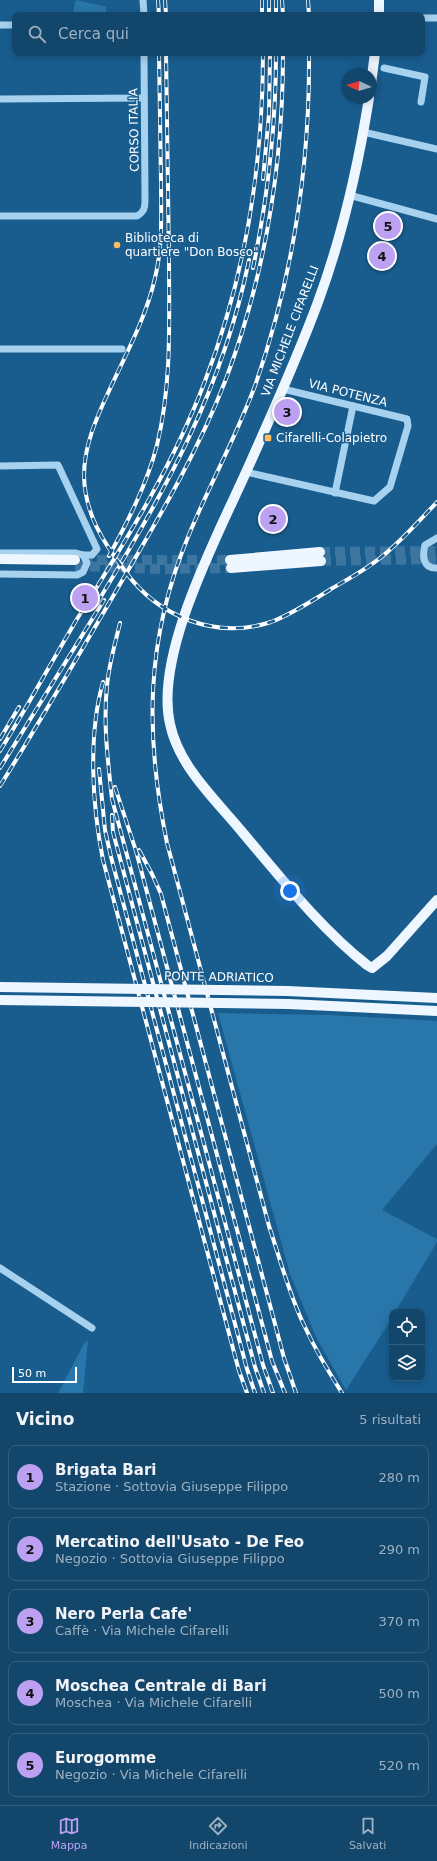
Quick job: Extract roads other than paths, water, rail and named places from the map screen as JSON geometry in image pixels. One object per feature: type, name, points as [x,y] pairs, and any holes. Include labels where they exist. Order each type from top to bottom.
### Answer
[{"type":"main road","points":[[379,0],[379,12]]},
{"type":"main road","points":[[373,68],[375,56]]},
{"type":"main road","name":"VIA MICHELE CIFARELLI","points":[[368,104],[349,195],[318,301],[283,389],[215,540],[179,633],[169,673],[167,705],[170,723],[180,752],[194,773],[291,890],[325,927],[353,954],[372,968],[387,956],[437,900]]},
{"type":"main road","points":[[231,564],[320,556]]},
{"type":"main road","points":[[0,559],[77,560]]},
{"type":"main road","points":[[0,566],[77,560]]},
{"type":"main road","name":"PONTE ADRIATICO","points":[[0,987],[302,991],[437,998]]},
{"type":"main road","points":[[0,1000],[289,1004],[437,1011]]},
{"type":"street","points":[[143,0],[144,12]]},
{"type":"street","points":[[425,18],[437,18]]},
{"type":"street","points":[[0,25],[12,25]]},
{"type":"street","name":"CORSO ITALIA","points":[[0,216],[137,216],[142,213],[145,207],[144,56]]},
{"type":"street","points":[[384,68],[425,77],[421,102]]},
{"type":"street","points":[[0,99],[144,98]]},
{"type":"street","points":[[363,132],[437,149]]},
{"type":"street","points":[[349,195],[425,214],[437,219]]},
{"type":"street","points":[[0,349],[122,349]]},
{"type":"street","name":"VIA POTENZA","points":[[283,389],[407,419],[408,426],[390,486],[374,501],[334,494]]},
{"type":"street","points":[[246,472],[334,494],[353,406]]},
{"type":"street","points":[[0,466],[58,465],[97,549],[92,555],[77,560]]},
{"type":"street","points":[[437,538],[425,545],[422,553],[423,560],[427,565],[437,568]]},
{"type":"street","points":[[0,553],[76,553],[77,560]]},
{"type":"street","points":[[0,574],[77,575],[86,569],[87,563],[77,560]]},
{"type":"street","points":[[0,1268],[92,1328]]},
{"type":"tunnel","points":[[320,552],[437,551]]},
{"type":"tunnel","points":[[321,561],[437,559]]},
{"type":"tunnel","points":[[82,560],[230,560]]},
{"type":"tunnel","points":[[75,566],[162,569],[231,568]]},
{"type":"railway","points":[[158,0],[159,12]]},
{"type":"railway","points":[[165,0],[166,12]]},
{"type":"railway","points":[[262,0],[262,12]]},
{"type":"railway","points":[[269,0],[269,12]]},
{"type":"railway","points":[[276,0],[276,12]]},
{"type":"railway","points":[[282,0],[283,12]]},
{"type":"railway","points":[[308,0],[309,12]]},
{"type":"railway","points":[[159,56],[161,218],[158,266],[141,322],[95,423],[86,454],[84,476],[88,503],[97,527],[109,549],[138,587],[154,601],[171,612],[209,626],[230,628],[250,627],[271,622],[287,615],[366,568],[399,542],[437,502]]},
{"type":"railway","points":[[109,556],[130,516],[153,460],[162,422],[165,399],[169,352],[166,56]]},
{"type":"railway","points":[[0,751],[147,503],[178,443],[205,381],[219,342],[231,301],[249,220],[260,136],[263,56]]},
{"type":"railway","points":[[263,179],[269,114],[270,56]]},
{"type":"railway","points":[[253,268],[267,188],[273,135],[276,56]]},
{"type":"railway","points":[[0,786],[163,510],[203,433],[226,379],[240,340],[251,300],[269,219],[280,136],[283,56]]},
{"type":"railway","points":[[309,56],[309,95],[302,179],[297,220],[280,302],[256,383],[232,441],[196,518],[174,576],[163,614],[157,651],[153,688],[153,726],[155,764],[167,843],[269,1226],[289,1289],[308,1334],[342,1393]]},
{"type":"railway","points":[[97,603],[146,521],[189,438],[224,352],[238,307],[249,260]]},
{"type":"railway","points":[[0,768],[104,600]]},
{"type":"railway","points":[[120,623],[109,670],[106,700],[106,743],[112,799],[263,1365],[273,1393]]},
{"type":"railway","points":[[103,682],[95,724],[93,770],[96,816],[103,860],[239,1371],[247,1393]]},
{"type":"railway","points":[[0,739],[19,707]]},
{"type":"railway","points":[[99,769],[105,830],[111,857],[247,1369],[255,1393]]},
{"type":"railway","points":[[115,787],[136,851],[272,1361],[285,1393]]},
{"type":"railway","points":[[112,815],[113,832],[255,1367],[264,1393]]},
{"type":"railway","points":[[139,850],[161,894],[284,1358],[296,1393]]},
{"type":"place","name":"Eurogomme","points":[[388,226]]},
{"type":"place","name":"Biblioteca di quartiere \"Don Bosco\"","points":[[117,245]]},
{"type":"place","name":"Moschea Centrale di Bari","points":[[382,256]]},
{"type":"place","name":"Nero Perla Cafe'","points":[[287,412]]},
{"type":"place","name":"Cifarelli-Colapietro","points":[[268,438]]},
{"type":"place","name":"Mercatino dell'Usato - De Feo","points":[[273,519]]},
{"type":"place","name":"Brigata Bari","points":[[85,598]]}]
